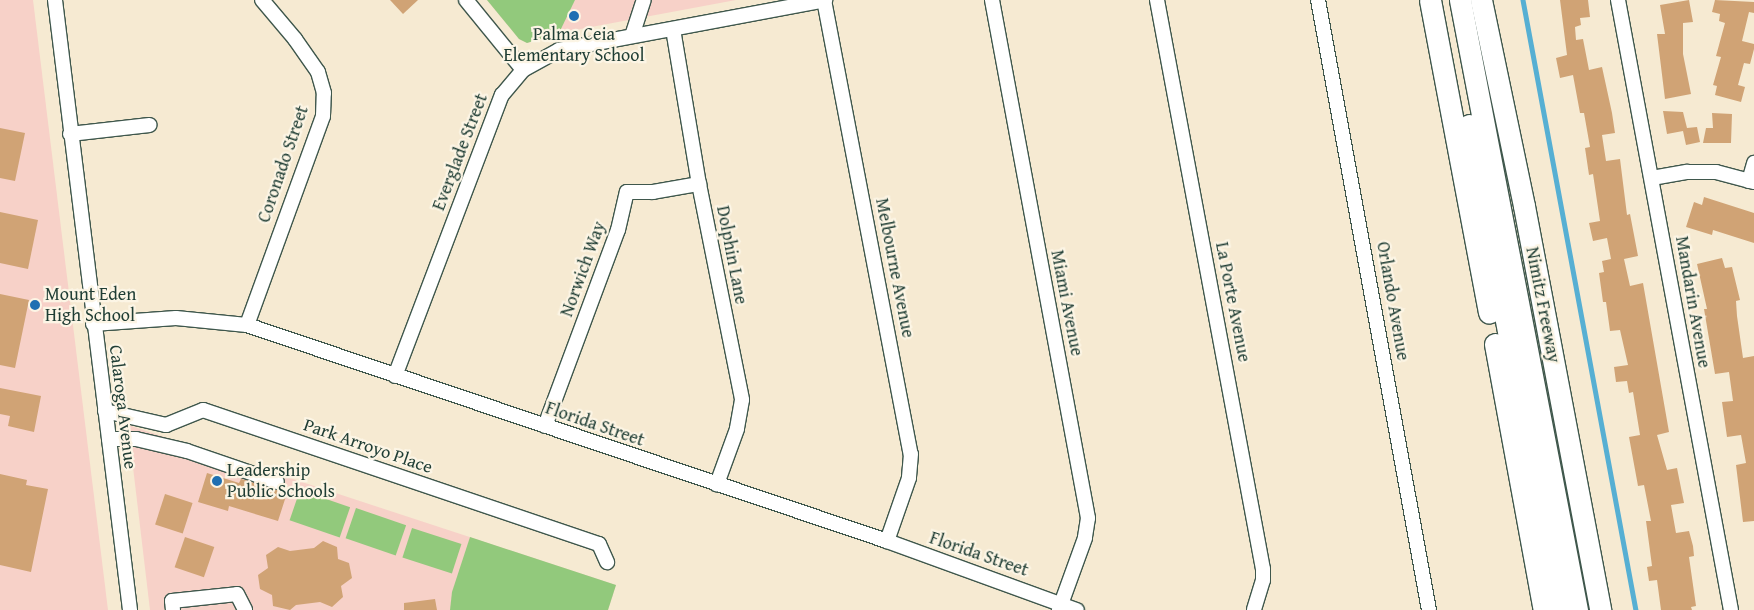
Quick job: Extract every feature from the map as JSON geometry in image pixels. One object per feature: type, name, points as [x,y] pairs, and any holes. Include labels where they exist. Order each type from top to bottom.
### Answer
[{"type":"highway","points":[[1430,0],[1544,610]]},
{"type":"highway","points":[[1445,0],[1561,610]]},
{"type":"highway","points":[[1460,0],[1577,610]]},
{"type":"highway","name":"Nimitz Freeway","points":[[1481,0],[1524,206],[1600,610]]},
{"type":"highway","points":[[1510,253],[1524,206]]},
{"type":"street","name":"Calaroga Avenue","points":[[55,0],[93,324],[130,610]]},
{"type":"street","name":"Coronado Street","points":[[247,325],[323,116],[324,93],[318,72],[296,39],[262,0]]},
{"type":"street","points":[[466,0],[524,70]]},
{"type":"street","points":[[632,36],[644,0]]},
{"type":"street","name":"Everglade Street","points":[[395,376],[502,95],[524,70],[558,50],[824,0]]},
{"type":"street","name":"Melbourne Avenue","points":[[824,0],[911,454],[909,478],[887,541]]},
{"type":"street","name":"Miami Avenue","points":[[992,0],[1088,518],[1085,538],[1060,607]]},
{"type":"street","name":"La Porte Avenue","points":[[1157,0],[1263,569],[1263,580],[1254,610]]},
{"type":"street","name":"Orlando Avenue","points":[[1318,0],[1429,610]]},
{"type":"street","name":"Mandarin Avenue","points":[[1618,0],[1731,610]]},
{"type":"street","name":"Dolphin Lane","points":[[673,29],[699,184],[742,400],[737,429],[717,484]]},
{"type":"street","points":[[70,134],[149,126]]},
{"type":"street","points":[[1652,178],[1687,172],[1716,172],[1752,182],[1754,163]]},
{"type":"street","name":"Norwich Way","points":[[545,426],[618,230],[627,192],[653,192],[699,184]]},
{"type":"street","name":"Florida Street","points":[[93,324],[176,318],[247,325],[887,541],[1060,607],[1077,610]]},
{"type":"street","name":"Park Arroyo Place","points":[[105,411],[166,425],[203,410],[599,544],[607,562]]},
{"type":"street","points":[[109,439],[136,439],[187,451],[277,482]]},
{"type":"street","points":[[173,610],[172,601],[237,594],[245,610]]},
{"type":"shaded area","name":"Mount Eden High School","points":[[0,0],[33,0],[108,610],[0,610]]},
{"type":"shaded area","name":"Palma Ceia Elementary School","points":[[487,0],[736,0],[559,33],[527,43],[519,39]]},
{"type":"shaded area","name":"Leadership Public Schools","points":[[128,425],[616,585],[608,610],[150,610]]},
{"type":"green space","points":[[487,0],[575,0],[559,33],[527,43],[519,39]]},
{"type":"green space","points":[[300,490],[350,507],[340,538],[290,520]]},
{"type":"green space","points":[[356,508],[406,525],[396,556],[346,538]]},
{"type":"green space","points":[[412,528],[461,544],[452,574],[402,557]]},
{"type":"green space","points":[[470,537],[616,585],[608,610],[450,610],[452,592]]},
{"type":"building","points":[[390,0],[418,0],[403,14]]},
{"type":"building","points":[[1560,0],[1588,0],[1590,17],[1580,18],[1581,25],[1575,27],[1576,40],[1583,39],[1589,70],[1602,67],[1612,113],[1615,133],[1602,135],[1606,161],[1620,159],[1627,215],[1630,214],[1638,256],[1624,259],[1630,286],[1643,283],[1669,432],[1657,435],[1667,470],[1677,468],[1684,503],[1671,505],[1676,533],[1689,531],[1693,546],[1694,556],[1689,557],[1696,606],[1691,607],[1692,610],[1661,610],[1657,580],[1649,581],[1647,567],[1652,566],[1646,521],[1651,521],[1644,485],[1638,486],[1629,437],[1640,435],[1633,392],[1629,393],[1627,381],[1616,382],[1614,367],[1628,365],[1620,330],[1610,331],[1606,302],[1603,302],[1599,273],[1604,272],[1602,261],[1611,259],[1607,238],[1593,241],[1589,223],[1600,221],[1593,174],[1589,175],[1585,148],[1590,147],[1584,113],[1580,113],[1573,75],[1560,78],[1556,58],[1567,55]]},
{"type":"building","points":[[1689,0],[1693,22],[1683,23],[1683,54],[1691,94],[1665,99],[1657,34],[1665,34],[1660,5]]},
{"type":"building","points":[[1715,0],[1754,2],[1754,13],[1749,12],[1742,41],[1754,44],[1754,49],[1750,64],[1744,63],[1738,85],[1745,87],[1741,102],[1715,95],[1717,86],[1713,85],[1721,57],[1716,56],[1725,23],[1719,21],[1720,14],[1712,12]]},
{"type":"building","points":[[1663,111],[1683,112],[1687,128],[1697,127],[1700,142],[1686,145],[1683,131],[1667,134]]},
{"type":"building","points":[[1712,113],[1732,114],[1731,143],[1703,143],[1706,128],[1713,128]]},
{"type":"building","points":[[0,128],[25,133],[15,181],[0,178]]},
{"type":"building","points":[[1704,197],[1754,213],[1754,243],[1713,230],[1712,235],[1686,227],[1694,202],[1702,205]]},
{"type":"building","points":[[0,212],[38,220],[28,269],[0,263]]},
{"type":"building","points":[[1722,258],[1725,268],[1732,267],[1740,300],[1736,301],[1743,358],[1754,356],[1754,521],[1743,522],[1736,465],[1746,463],[1741,435],[1727,437],[1722,402],[1733,401],[1729,372],[1715,374],[1704,309],[1707,309],[1697,264]]},
{"type":"building","points":[[0,294],[29,300],[15,368],[0,365]]},
{"type":"building","points":[[0,388],[41,396],[34,432],[8,426],[10,416],[0,414]]},
{"type":"building","points":[[207,473],[239,483],[241,479],[287,493],[278,521],[229,506],[228,511],[198,502]]},
{"type":"building","points":[[0,474],[27,480],[26,485],[48,489],[31,572],[0,565]]},
{"type":"building","points":[[165,494],[193,503],[183,533],[155,524]]},
{"type":"building","points":[[185,537],[214,547],[204,577],[175,567]]},
{"type":"building","points":[[323,541],[337,547],[338,559],[349,563],[352,578],[341,586],[343,597],[332,607],[320,602],[296,605],[290,610],[273,606],[272,595],[260,589],[258,575],[268,568],[266,555],[278,547],[290,551],[314,548]]},
{"type":"building","points":[[435,599],[437,610],[404,610],[404,603]]},
{"type":"waterway","points":[[1523,0],[1636,610]]},
{"type":"place","name":"Palma Ceia Elementary School","points":[[574,16]]},
{"type":"place","name":"Mount Eden High School","points":[[35,305]]},
{"type":"place","name":"Leadership Public Schools","points":[[217,481]]}]
